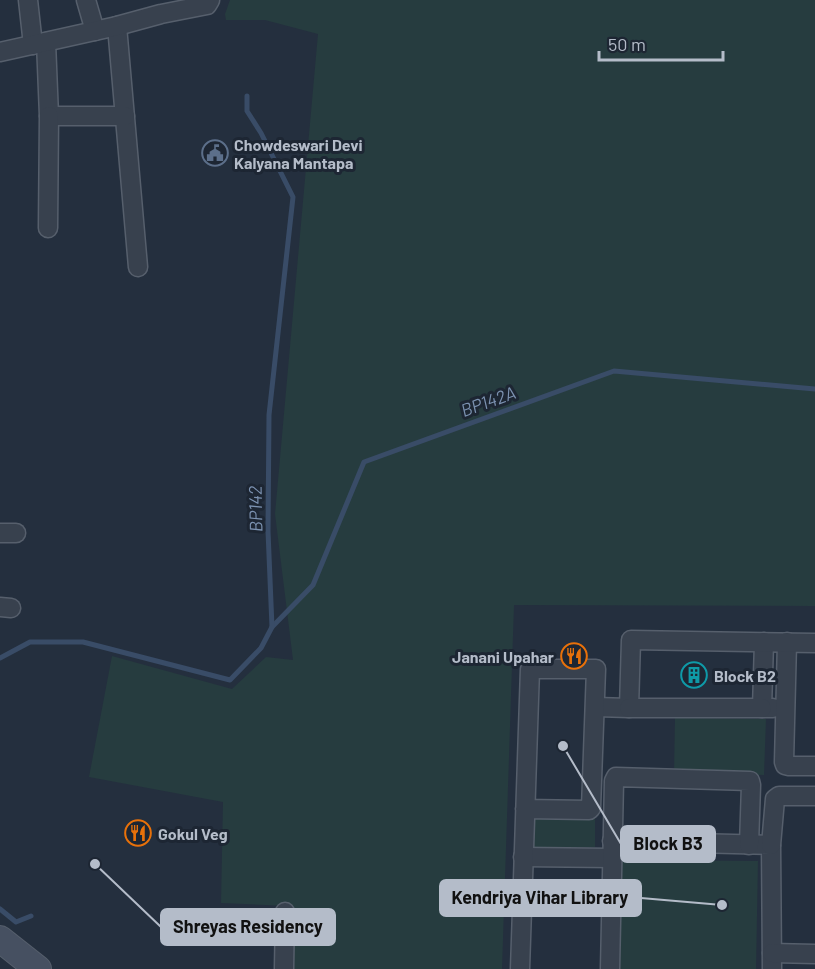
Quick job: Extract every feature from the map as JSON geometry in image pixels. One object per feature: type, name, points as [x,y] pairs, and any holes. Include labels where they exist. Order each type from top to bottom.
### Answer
[{"type":"main road","points":[[0,939],[38,969]]},
{"type":"street","points":[[28,0],[40,43],[49,116],[48,228]]},
{"type":"street","points":[[86,0],[95,31]]},
{"type":"street","points":[[0,52],[117,26],[150,8],[207,5],[210,0]]},
{"type":"street","points":[[117,26],[138,267]]},
{"type":"street","points":[[49,116],[125,116]]},
{"type":"street","points":[[629,708],[631,640],[815,643]]},
{"type":"street","points":[[762,708],[764,642]]},
{"type":"street","points":[[788,642],[785,765],[815,766]]},
{"type":"street","points":[[520,969],[523,857],[530,669],[596,669],[591,808],[589,810],[525,809]]},
{"type":"street","points":[[596,707],[785,708]]},
{"type":"street","points":[[610,969],[614,781],[616,777],[750,782],[749,845]]},
{"type":"street","points":[[815,796],[775,798],[771,845],[772,961],[815,954]]},
{"type":"street","points":[[523,857],[612,850],[771,845]]},
{"type":"street","points":[[284,969],[285,912]]},
{"type":"green space","points":[[230,0],[815,0],[815,606],[514,605],[502,969],[288,969],[288,906],[221,903],[223,802],[89,777],[112,656],[232,689],[266,657],[293,660],[275,514],[318,34],[265,20],[226,20],[225,14]]},
{"type":"green space","points":[[675,718],[766,719],[764,775],[674,773]]},
{"type":"green space","points":[[595,817],[595,847],[531,849],[531,818]]},
{"type":"green space","points":[[614,860],[758,861],[756,969],[613,969]]},
{"type":"waterway","name":"BP142","points":[[0,658],[30,642],[83,642],[230,680],[261,648],[272,627],[268,531],[269,415],[293,197],[261,133],[247,111],[247,96]]},
{"type":"waterway","name":"BP142A","points":[[272,627],[313,585],[364,462],[614,371],[815,389]]},
{"type":"waterway","points":[[0,909],[16,922],[31,916]]},
{"type":"place","name":"Chowdeswari Devi Kalyana Mantapa","points":[[215,153]]},
{"type":"place","name":"Janani Upahar","points":[[574,656]]},
{"type":"place","name":"Block B2","points":[[694,675]]},
{"type":"place","name":"Block B3","points":[[563,746]]},
{"type":"place","name":"Gokul Veg","points":[[138,833]]},
{"type":"place","name":"Shreyas Residency","points":[[95,864]]},
{"type":"place","name":"Kendriya Vihar Library","points":[[722,905]]}]
